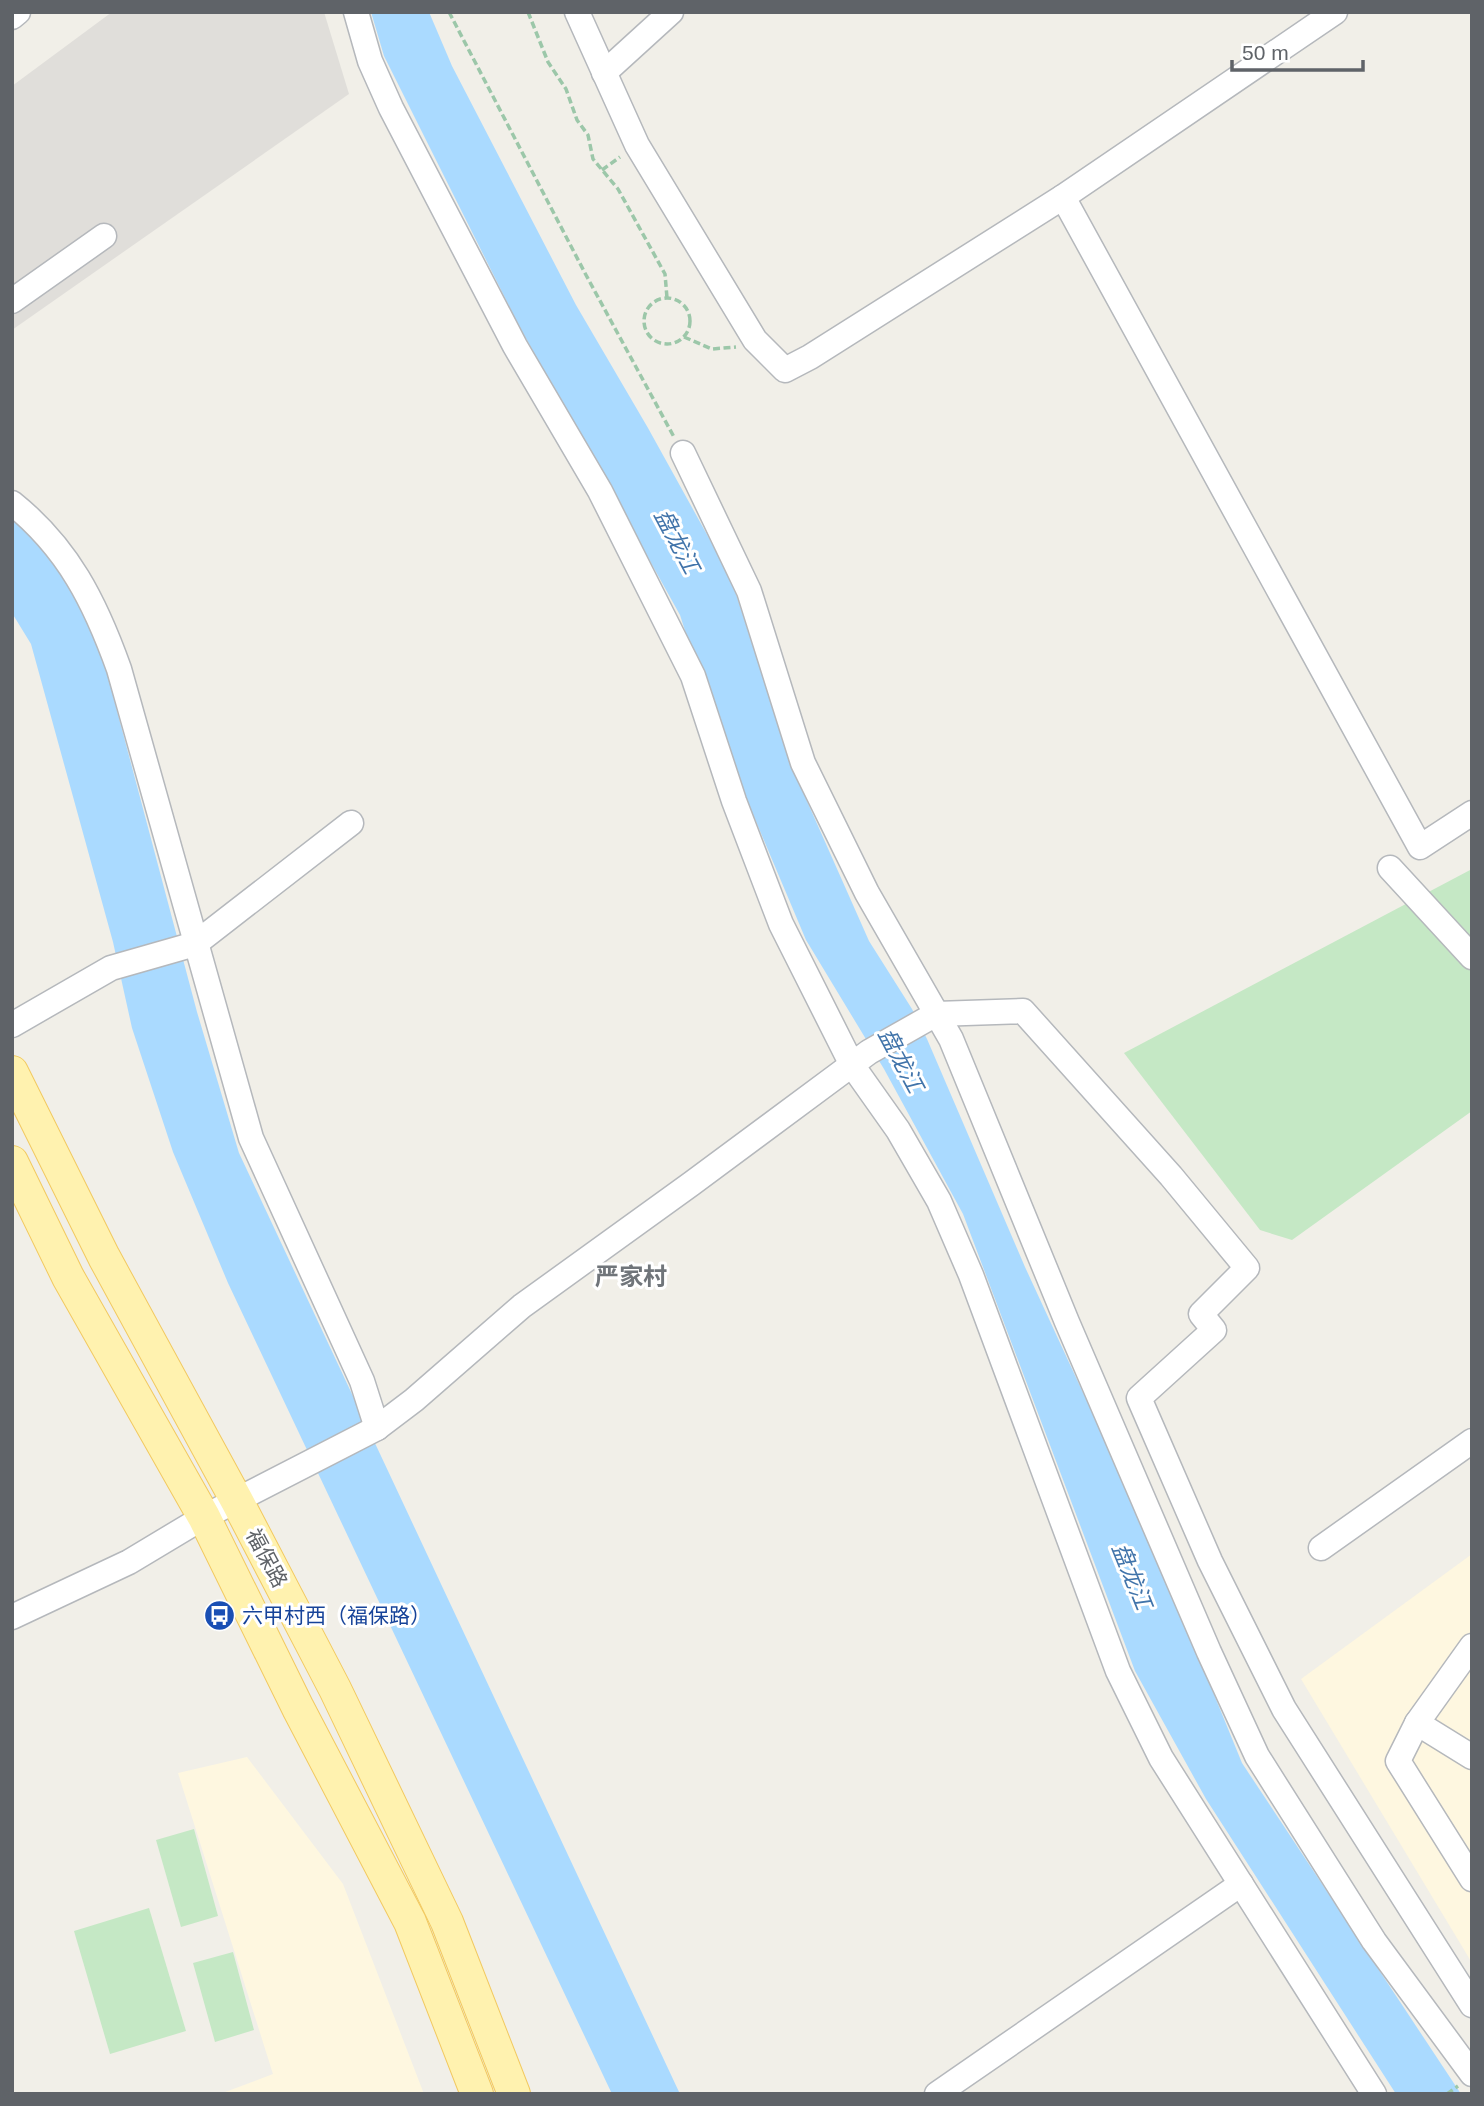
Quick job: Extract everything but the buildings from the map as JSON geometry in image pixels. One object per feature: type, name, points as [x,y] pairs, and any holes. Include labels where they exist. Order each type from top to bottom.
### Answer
[{"type":"main road","name":"福保路","points":[[12,1072],[104,1257],[237,1501],[335,1689],[447,1922],[514,2094]]},
{"type":"main road","name":"福保路","points":[[12,1162],[68,1278],[204,1517],[298,1708],[410,1922],[477,2094]]},
{"type":"street","points":[[12,17],[18,12]]},
{"type":"street","points":[[356,12],[370,61],[391,108],[515,345],[600,491],[693,676],[734,801],[781,925],[939,1201],[971,1275],[1118,1671],[1161,1758],[1374,2094]]},
{"type":"street","points":[[577,12],[637,145],[755,340],[785,370],[810,357],[1063,197],[1335,12]]},
{"type":"street","points":[[604,73],[671,12]]},
{"type":"street","points":[[1063,197],[1420,847],[1472,813]]},
{"type":"street","points":[[12,302],[104,236]]},
{"type":"street","points":[[683,453],[749,591],[803,763],[867,893],[951,1039],[1067,1322],[1209,1652],[1257,1756],[1374,1941],[1472,2074]]},
{"type":"street","points":[[12,503],[37,523],[67,559],[102,622],[119,669],[251,1138],[362,1381],[377,1428]]},
{"type":"street","points":[[12,1025],[111,968],[195,944],[351,823]]},
{"type":"street","points":[[1390,868],[1472,957]]},
{"type":"street","points":[[12,1617],[129,1562],[204,1517],[377,1428],[414,1400],[522,1306],[860,1059],[936,1014],[1023,1011],[1171,1176],[1247,1268],[1201,1314],[1214,1330],[1139,1398],[1210,1561],[1284,1709],[1472,2005]]},
{"type":"street","points":[[1321,1548],[1472,1441]]},
{"type":"street","points":[[1472,1646],[1417,1723],[1398,1761],[1472,1879]]},
{"type":"street","points":[[1417,1723],[1472,1757]]},
{"type":"street","points":[[937,2094],[1241,1884]]},
{"type":"path","points":[[449,12],[586,275],[683,453]]},
{"type":"path","points":[[528,12],[548,62],[566,89],[577,120],[588,135],[593,159],[618,189],[665,274],[667,298]]},
{"type":"path","points":[[667,298],[682,304],[687,310],[689,326],[684,337],[667,344],[659,343],[647,333],[644,317],[647,309],[659,299],[667,298]]},
{"type":"path","points":[[684,337],[712,349],[736,347],[755,340]]},
{"type":"shaded area","points":[[112,12],[324,12],[349,94],[12,330],[12,86]]},
{"type":"shaded area","points":[[1472,1554],[1472,1963],[1301,1679]]},
{"type":"shaded area","points":[[247,1757],[343,1884],[424,2094],[220,2094],[273,2074],[178,1773]]},
{"type":"green space","points":[[1472,869],[1472,1111],[1292,1240],[1260,1230],[1124,1053]]},
{"type":"green space","points":[[194,1829],[218,1916],[181,1927],[156,1840]]},
{"type":"green space","points":[[149,1908],[186,2031],[110,2054],[74,1931]]},
{"type":"green space","points":[[233,1952],[254,2030],[215,2042],[193,1963]]},
{"type":"water","name":"盘龙江","points":[[371,12],[429,12],[452,66],[576,305],[715,549],[736,594],[791,765],[869,941],[912,1009],[927,1039],[1025,1267],[1151,1540],[1242,1763],[1461,2094],[1396,2094],[1206,1799],[1135,1671],[963,1214],[884,1069],[806,940],[716,727],[680,615],[518,324],[384,56]]},
{"type":"water","points":[[12,510],[52,550],[94,624],[197,1012],[239,1153],[680,2094],[612,2094],[228,1283],[173,1152],[132,1028],[113,942],[31,644],[12,613]]},
{"type":"place","name":"六甲村西（福保路）","points":[[219,1615]]},
{"type":"district","name":"严家村","points":[[631,1276]]}]
